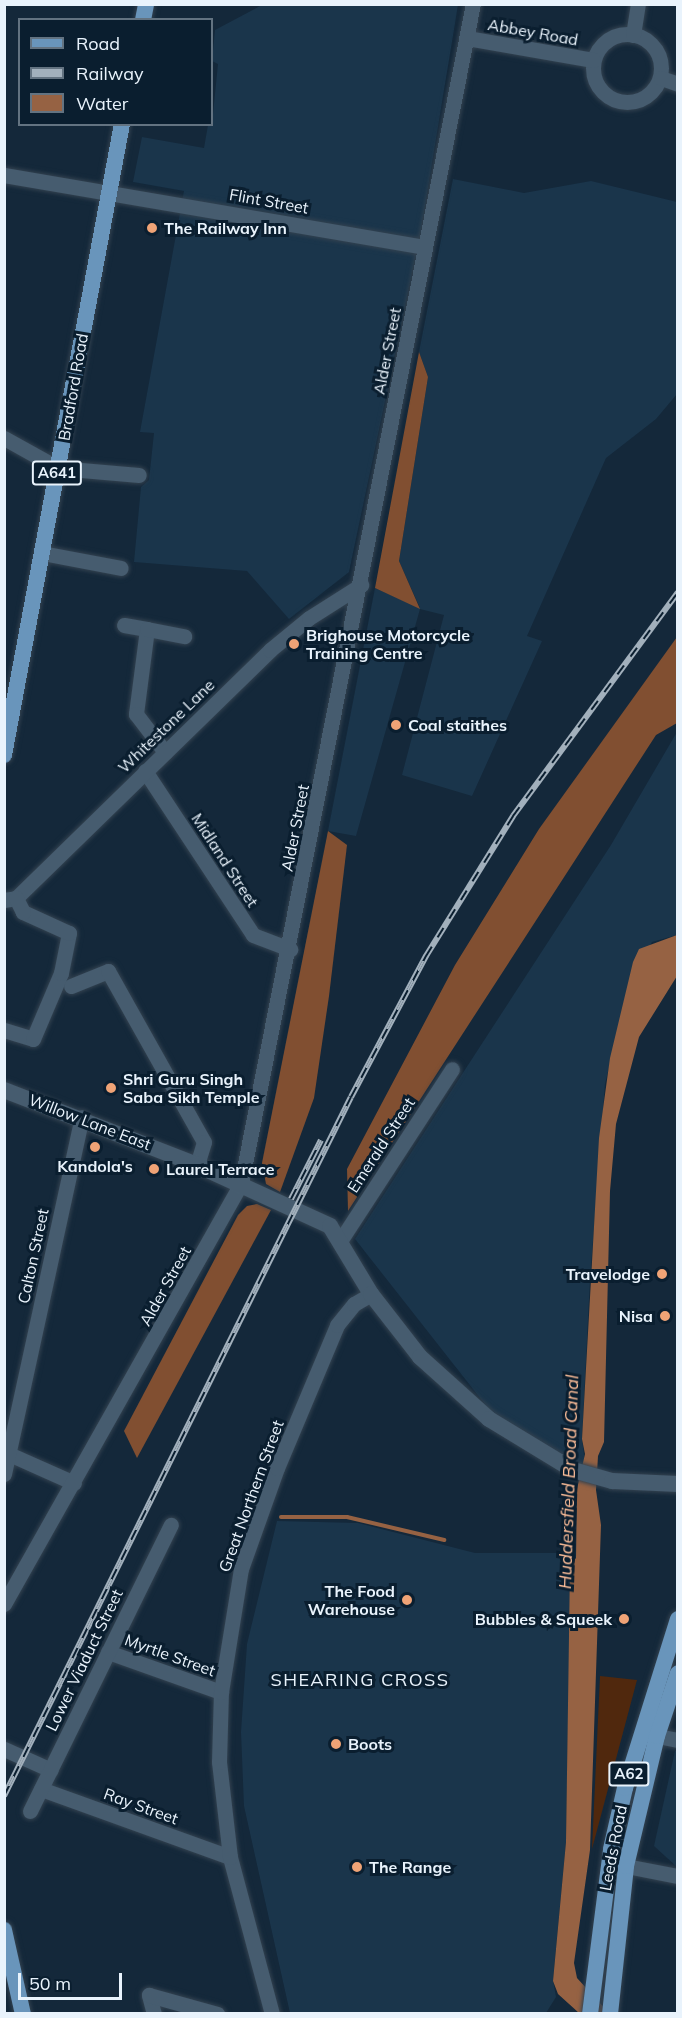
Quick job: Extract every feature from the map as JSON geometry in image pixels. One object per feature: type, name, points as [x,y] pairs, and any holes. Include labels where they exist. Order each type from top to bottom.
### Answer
[{"type":"main road","name":"Bradford Road","points":[[4,755],[107,191],[122,126]]},
{"type":"main road","name":"Leeds Road","points":[[610,2013],[615,1950],[626,1866],[649,1735],[678,1619]]},
{"type":"main road","name":"Leeds Road","points":[[590,2013],[597,1933],[611,1849],[649,1735],[678,1672]]},
{"type":"main road","points":[[4,1930],[7,1955],[23,2013]]},
{"type":"street","name":"Alder Street","points":[[4,1604],[241,1184],[290,949],[424,247],[473,4]]},
{"type":"street","points":[[638,4],[633,34],[652,45],[659,55],[661,78],[678,84]]},
{"type":"street","name":"Abbey Road","points":[[633,34],[615,36],[604,42],[593,60],[596,84],[604,94],[620,102],[645,97],[661,78]]},
{"type":"street","name":"Abbey Road","points":[[466,38],[593,60]]},
{"type":"street","name":"Flint Street","points":[[4,175],[424,247]]},
{"type":"street","points":[[4,438],[58,468],[139,475]]},
{"type":"street","points":[[42,553],[121,568]]},
{"type":"street","name":"Whitestone Lane","points":[[10,899],[270,650],[316,612],[361,585]]},
{"type":"street","points":[[124,625],[184,636]]},
{"type":"street","points":[[147,629],[136,714],[165,752]]},
{"type":"street","name":"Midland Street","points":[[145,771],[253,935],[290,949]]},
{"type":"street","points":[[4,1030],[33,1039],[61,973],[69,933],[23,912],[10,899]]},
{"type":"street","points":[[71,986],[108,971],[204,1142],[197,1165]]},
{"type":"street","name":"Emerald Street","points":[[340,1241],[452,1069]]},
{"type":"street","name":"Willow Lane East","points":[[4,1090],[82,1117],[241,1184],[330,1226],[370,1294],[420,1357],[489,1419],[573,1470],[612,1481],[678,1484]]},
{"type":"street","name":"Calton Street","points":[[4,1474],[82,1117]]},
{"type":"street","name":"Great Northern Street","points":[[272,2013],[230,1857],[219,1762],[220,1692],[241,1569],[277,1468],[337,1325],[354,1304],[370,1294]]},
{"type":"street","points":[[9,1454],[74,1483]]},
{"type":"street","name":"Lower Viaduct Street","points":[[30,1811],[171,1525]]},
{"type":"street","name":"Myrtle Street","points":[[108,1652],[220,1692]]},
{"type":"street","points":[[649,1735],[678,1740]]},
{"type":"street","points":[[4,1749],[51,1770]]},
{"type":"street","name":"Ray Street","points":[[41,1789],[230,1857]]},
{"type":"street","points":[[626,1866],[678,1876]]},
{"type":"street","points":[[154,2013],[149,1995],[217,2013]]},
{"type":"shaded area","points":[[262,5],[458,5],[421,230],[349,572],[289,619],[247,571],[134,562],[141,487],[149,480],[154,433],[140,432],[184,191],[133,182],[142,137],[204,148],[208,126],[213,126],[218,64],[213,62],[215,30]]},
{"type":"shaded area","points":[[453,179],[524,193],[591,181],[677,202],[677,394],[656,419],[606,458],[527,636],[542,641],[472,796],[402,775],[444,615],[420,609],[356,836],[328,831],[375,588],[420,608],[399,561],[428,377],[419,352]]},
{"type":"shaded area","points":[[419,352],[428,377],[399,561],[420,609],[375,588]]},
{"type":"shaded area","points":[[677,637],[677,723],[656,735],[348,1211],[347,1169],[455,965],[539,829]]},
{"type":"shaded area","points":[[677,732],[677,935],[652,942],[630,981],[605,1084],[590,1280],[582,1439],[586,1471],[495,1417],[355,1239],[611,845]]},
{"type":"shaded area","points":[[328,831],[347,845],[329,996],[314,1098],[280,1192],[266,1184],[262,1163]]},
{"type":"shaded area","points":[[257,1204],[271,1210],[137,1458],[124,1431],[238,1215],[247,1206]]},
{"type":"shaded area","points":[[277,1521],[358,1523],[475,1553],[571,1553],[566,1842],[553,1980],[556,1997],[546,2013],[290,2013],[244,1806],[241,1732],[247,1644]]},
{"type":"shaded area","points":[[600,1676],[637,1680],[592,1849]]},
{"type":"shaded area","points":[[675,1751],[678,1751],[677,1867],[654,1846]]},
{"type":"water","points":[[677,935],[677,976],[639,1037],[616,1124],[610,1191],[604,1442],[598,1456],[596,1490],[601,1525],[590,1850],[574,1963],[577,1978],[609,2013],[579,2013],[558,1994],[553,1981],[566,1842],[570,1566],[576,1558],[577,1489],[585,1454],[582,1439],[599,1138],[610,1058],[633,962],[639,949]]},
{"type":"waterway","points":[[281,1517],[347,1517],[444,1540]]},
{"type":"railway","points":[[4,1796],[351,1097],[426,956],[513,816],[678,592]]},
{"type":"railway","points":[[291,1199],[321,1140]]},
{"type":"place","name":"The Railway Inn","points":[[152,228]]},
{"type":"place","name":"Brighouse Motorcycle Training Centre","points":[[294,644]]},
{"type":"place","name":"Coal staithes","points":[[396,725]]},
{"type":"place","name":"Shri Guru Singh Saba Sikh Temple","points":[[111,1088]]},
{"type":"place","name":"Kandola's","points":[[95,1147]]},
{"type":"place","name":"Laurel Terrace","points":[[154,1169]]},
{"type":"place","name":"Travelodge","points":[[662,1274]]},
{"type":"place","name":"Nisa","points":[[665,1316]]},
{"type":"place","name":"The Food Warehouse","points":[[407,1600]]},
{"type":"place","name":"Bubbles & Squeek","points":[[624,1619]]},
{"type":"place","name":"Boots","points":[[336,1744]]},
{"type":"place","name":"The Range","points":[[357,1867]]},
{"type":"district","name":"SHEARING CROSS","points":[[360,1680]]},
{"type":"water label","name":"Huddersfield Broad Canal","points":[[569,1482]]}]
